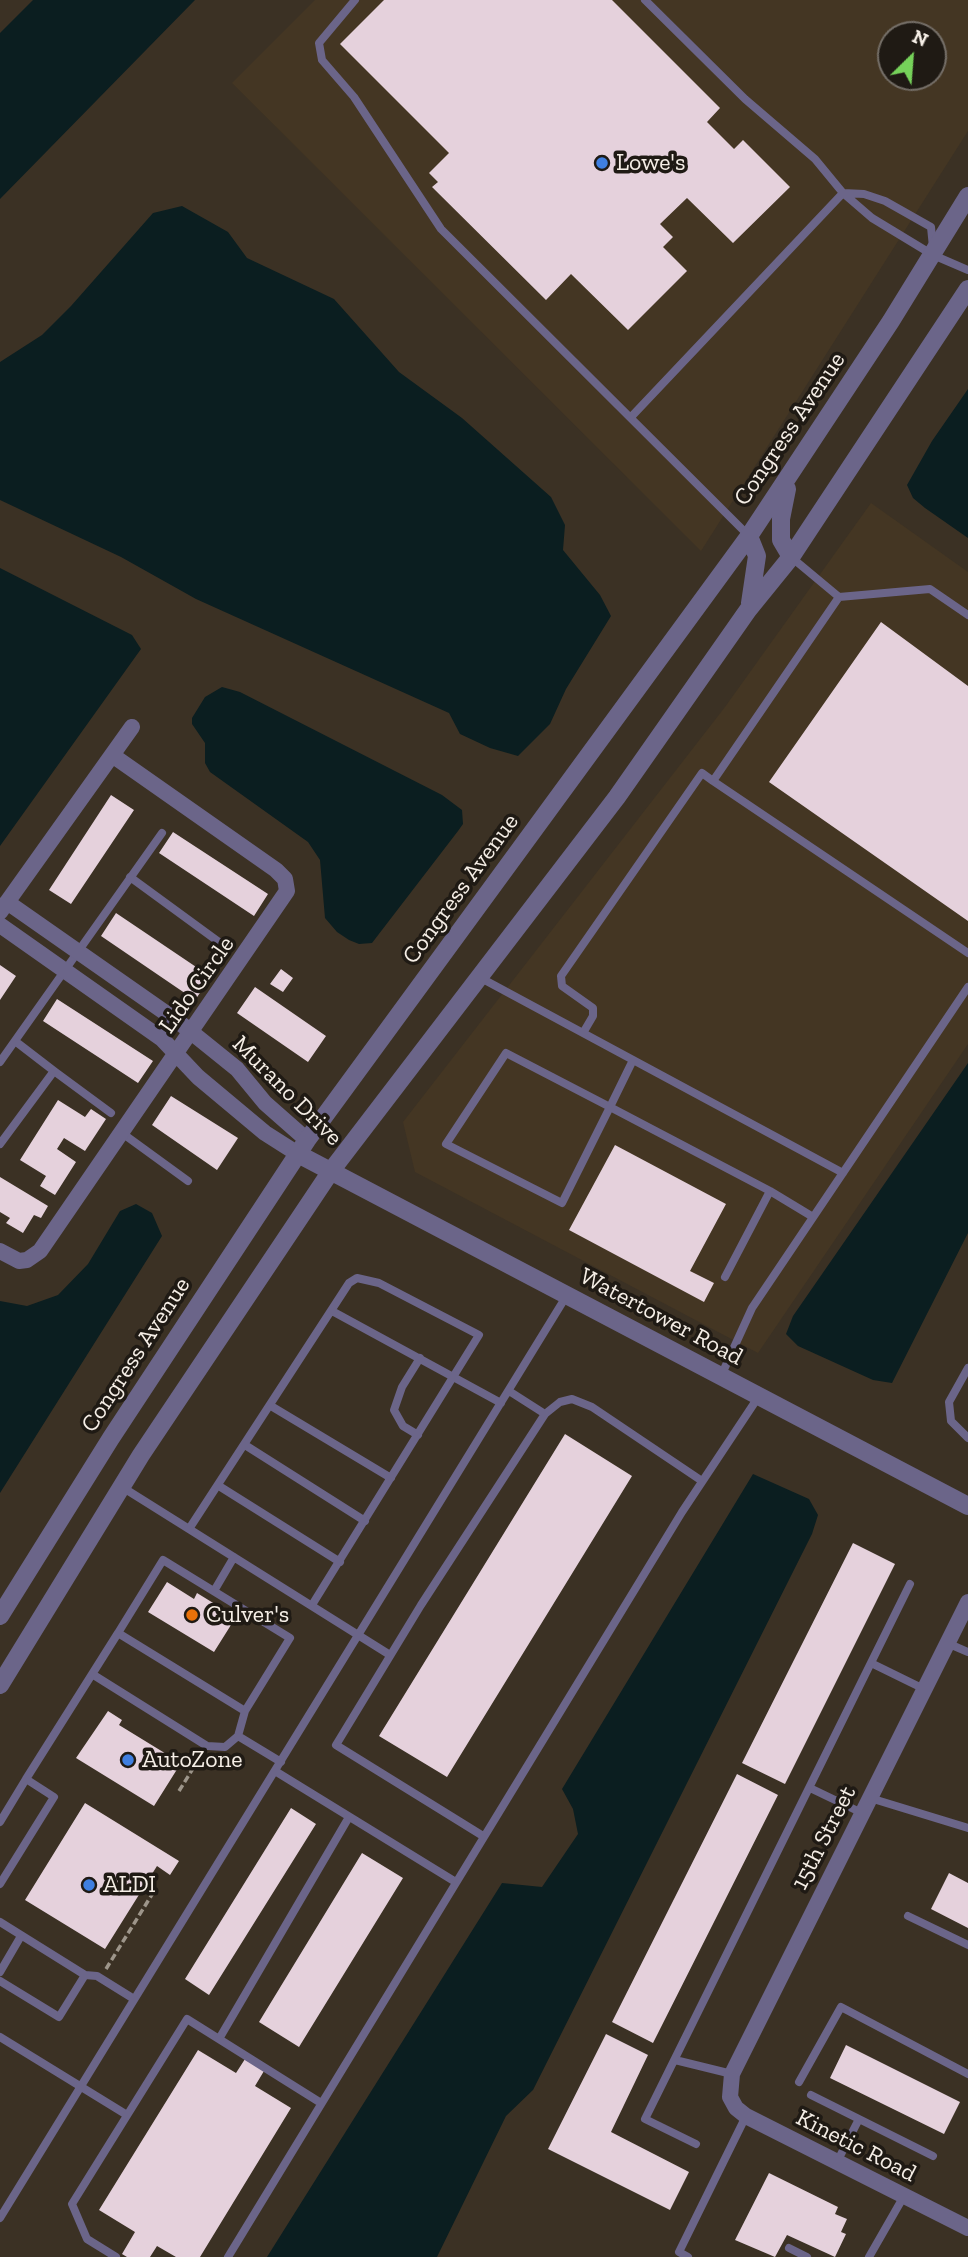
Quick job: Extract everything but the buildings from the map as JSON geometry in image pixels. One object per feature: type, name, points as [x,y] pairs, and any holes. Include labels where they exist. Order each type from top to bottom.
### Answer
[{"type":"street","name":"Congress Avenue","points":[[0,1616],[111,1438],[302,1147],[749,536],[933,255],[968,196]]},
{"type":"street","points":[[0,1685],[121,1487],[331,1171],[617,797],[748,610],[791,557],[968,289]]},
{"type":"street","points":[[791,557],[781,540],[780,519],[783,498],[798,463]]},
{"type":"street","points":[[748,610],[757,556],[749,536]]},
{"type":"street","points":[[4,907],[132,727]]},
{"type":"street","name":"Lido Circle","points":[[0,1251],[19,1261],[27,1260],[40,1251],[285,899],[285,879],[112,755]]},
{"type":"street","name":"Murano Drive","points":[[4,907],[78,952],[192,1033],[237,1069],[302,1147],[331,1171]]},
{"type":"street","name":"Murano Drive","points":[[0,925],[162,1039],[265,1133],[302,1147]]},
{"type":"street","name":"Watertower Road","points":[[331,1171],[968,1506]]},
{"type":"street","name":"15th Street","points":[[730,2097],[732,2074],[968,1602]]},
{"type":"street","name":"Kinetic Road","points":[[730,2097],[736,2108],[746,2116],[904,2196],[966,2222]]},
{"type":"lane","points":[[355,0],[319,43],[322,60],[354,97],[440,229],[632,416],[749,536]]},
{"type":"lane","points":[[645,0],[745,99],[815,159],[843,193],[872,218],[933,255],[968,270]]},
{"type":"lane","points":[[632,416],[843,193],[864,194],[885,201],[931,228],[933,255]]},
{"type":"lane","points":[[791,557],[839,597],[930,589],[968,615]]},
{"type":"lane","points":[[713,781],[839,597]]},
{"type":"lane","points":[[583,1033],[593,1016],[593,1008],[562,986],[561,976],[702,773],[968,953]]},
{"type":"lane","points":[[0,1062],[162,833]]},
{"type":"lane","points":[[130,877],[223,945]]},
{"type":"lane","points":[[480,977],[843,1173]]},
{"type":"lane","points":[[721,1376],[752,1308],[968,987]]},
{"type":"lane","points":[[15,1041],[111,1113]]},
{"type":"lane","points":[[633,1060],[610,1107],[562,1203],[446,1144],[506,1054],[610,1107],[770,1191],[813,1217]]},
{"type":"lane","points":[[0,1144],[54,1071]]},
{"type":"lane","points":[[122,1133],[188,1181]]},
{"type":"lane","points":[[725,1277],[770,1191]]},
{"type":"lane","points":[[190,1529],[349,1283],[357,1278],[368,1279],[479,1335],[312,1605]]},
{"type":"lane","points":[[0,2218],[567,1295]]},
{"type":"lane","points":[[332,1311],[501,1403]]},
{"type":"lane","points":[[418,1435],[403,1426],[394,1410],[398,1394],[420,1358]]},
{"type":"lane","points":[[968,1368],[949,1402],[951,1421],[968,1438]]},
{"type":"lane","points":[[509,1391],[545,1414]]},
{"type":"lane","points":[[228,2257],[454,1881],[702,1482],[759,1396]]},
{"type":"lane","points":[[482,1836],[336,1745],[390,1655],[545,1414],[560,1402],[572,1399],[592,1407],[702,1482]]},
{"type":"lane","points":[[271,1406],[391,1478]]},
{"type":"lane","points":[[246,1445],[365,1521]]},
{"type":"lane","points":[[219,1486],[340,1562]]},
{"type":"lane","points":[[121,1487],[390,1655]]},
{"type":"lane","points":[[214,1591],[234,1557]]},
{"type":"lane","points":[[0,1822],[26,1779],[163,1560],[290,1638],[245,1711],[238,1736],[225,1747],[207,1746],[92,1674]]},
{"type":"lane","points":[[696,2144],[645,2119],[910,1584]]},
{"type":"lane","points":[[118,1633],[245,1711]]},
{"type":"lane","points":[[947,1643],[968,1652]]},
{"type":"lane","points":[[872,1663],[924,1689]]},
{"type":"lane","points":[[238,1736],[281,1762]]},
{"type":"lane","points":[[275,1771],[454,1881]]},
{"type":"lane","points":[[0,1884],[54,1797],[26,1779]]},
{"type":"lane","points":[[810,1787],[862,1813]]},
{"type":"lane","points":[[870,1798],[968,1828]]},
{"type":"lane","points":[[219,2039],[349,1817]]},
{"type":"lane","points":[[908,1916],[968,1945]]},
{"type":"lane","points":[[0,1922],[85,1975],[101,1978],[134,1999]]},
{"type":"lane","points":[[0,1972],[22,1936]]},
{"type":"lane","points":[[0,1981],[59,2017],[85,1975]]},
{"type":"lane","points":[[799,2082],[841,2007],[968,2074]]},
{"type":"lane","points":[[116,2257],[87,2239],[72,2204],[187,2019],[321,2103]]},
{"type":"lane","points":[[0,2037],[127,2115]]},
{"type":"lane","points":[[675,2060],[732,2074]]},
{"type":"lane","points":[[811,2095],[933,2156]]},
{"type":"lane","points":[[688,2257],[678,2255],[746,2116]]},
{"type":"lane","points":[[837,2162],[859,2119]]},
{"type":"lane","points":[[869,2257],[904,2196]]},
{"type":"lane","points":[[789,2248],[807,2257]]},
{"type":"path","points":[[179,1791],[207,1746]]},
{"type":"path","points":[[101,1978],[156,1888]]},
{"type":"shaded area","points":[[33,0],[195,0],[0,199],[0,33]]},
{"type":"shaded area","points":[[315,0],[968,0],[968,131],[701,551],[232,83]]},
{"type":"shaded area","points":[[182,206],[228,232],[247,258],[334,299],[399,372],[462,418],[551,497],[565,525],[563,550],[600,595],[611,616],[566,689],[550,724],[518,756],[490,748],[460,734],[449,713],[196,599],[121,557],[0,500],[0,362],[42,335],[153,213]]},
{"type":"shaded area","points":[[968,389],[968,538],[913,498],[907,485],[932,441]]},
{"type":"shaded area","points":[[871,503],[968,572],[968,1044],[758,1353],[415,1172],[403,1122],[725,707]]},
{"type":"shaded area","points":[[0,568],[132,635],[141,649],[0,846]]},
{"type":"shaded area","points":[[222,687],[240,692],[442,795],[462,810],[463,824],[372,943],[359,944],[349,940],[337,932],[325,918],[320,860],[308,842],[210,772],[205,763],[205,743],[192,724],[192,718],[205,697]]},
{"type":"shaded area","points":[[968,1063],[968,1233],[892,1383],[873,1380],[798,1346],[786,1334],[793,1316]]},
{"type":"shaded area","points":[[136,1204],[152,1213],[162,1236],[0,1493],[0,1301],[27,1306],[58,1295],[88,1264],[120,1211]]},
{"type":"shaded area","points":[[753,1474],[809,1499],[818,1515],[812,1534],[533,2090],[506,2116],[437,2257],[267,2257],[502,1883],[542,1887],[578,1834],[573,1809],[562,1789]]},
{"type":"place","name":"Lowe's","points":[[602,163]]},
{"type":"place","name":"Culver's","points":[[192,1615]]},
{"type":"place","name":"AutoZone","points":[[128,1760]]},
{"type":"place","name":"ALDI","points":[[89,1885]]}]
